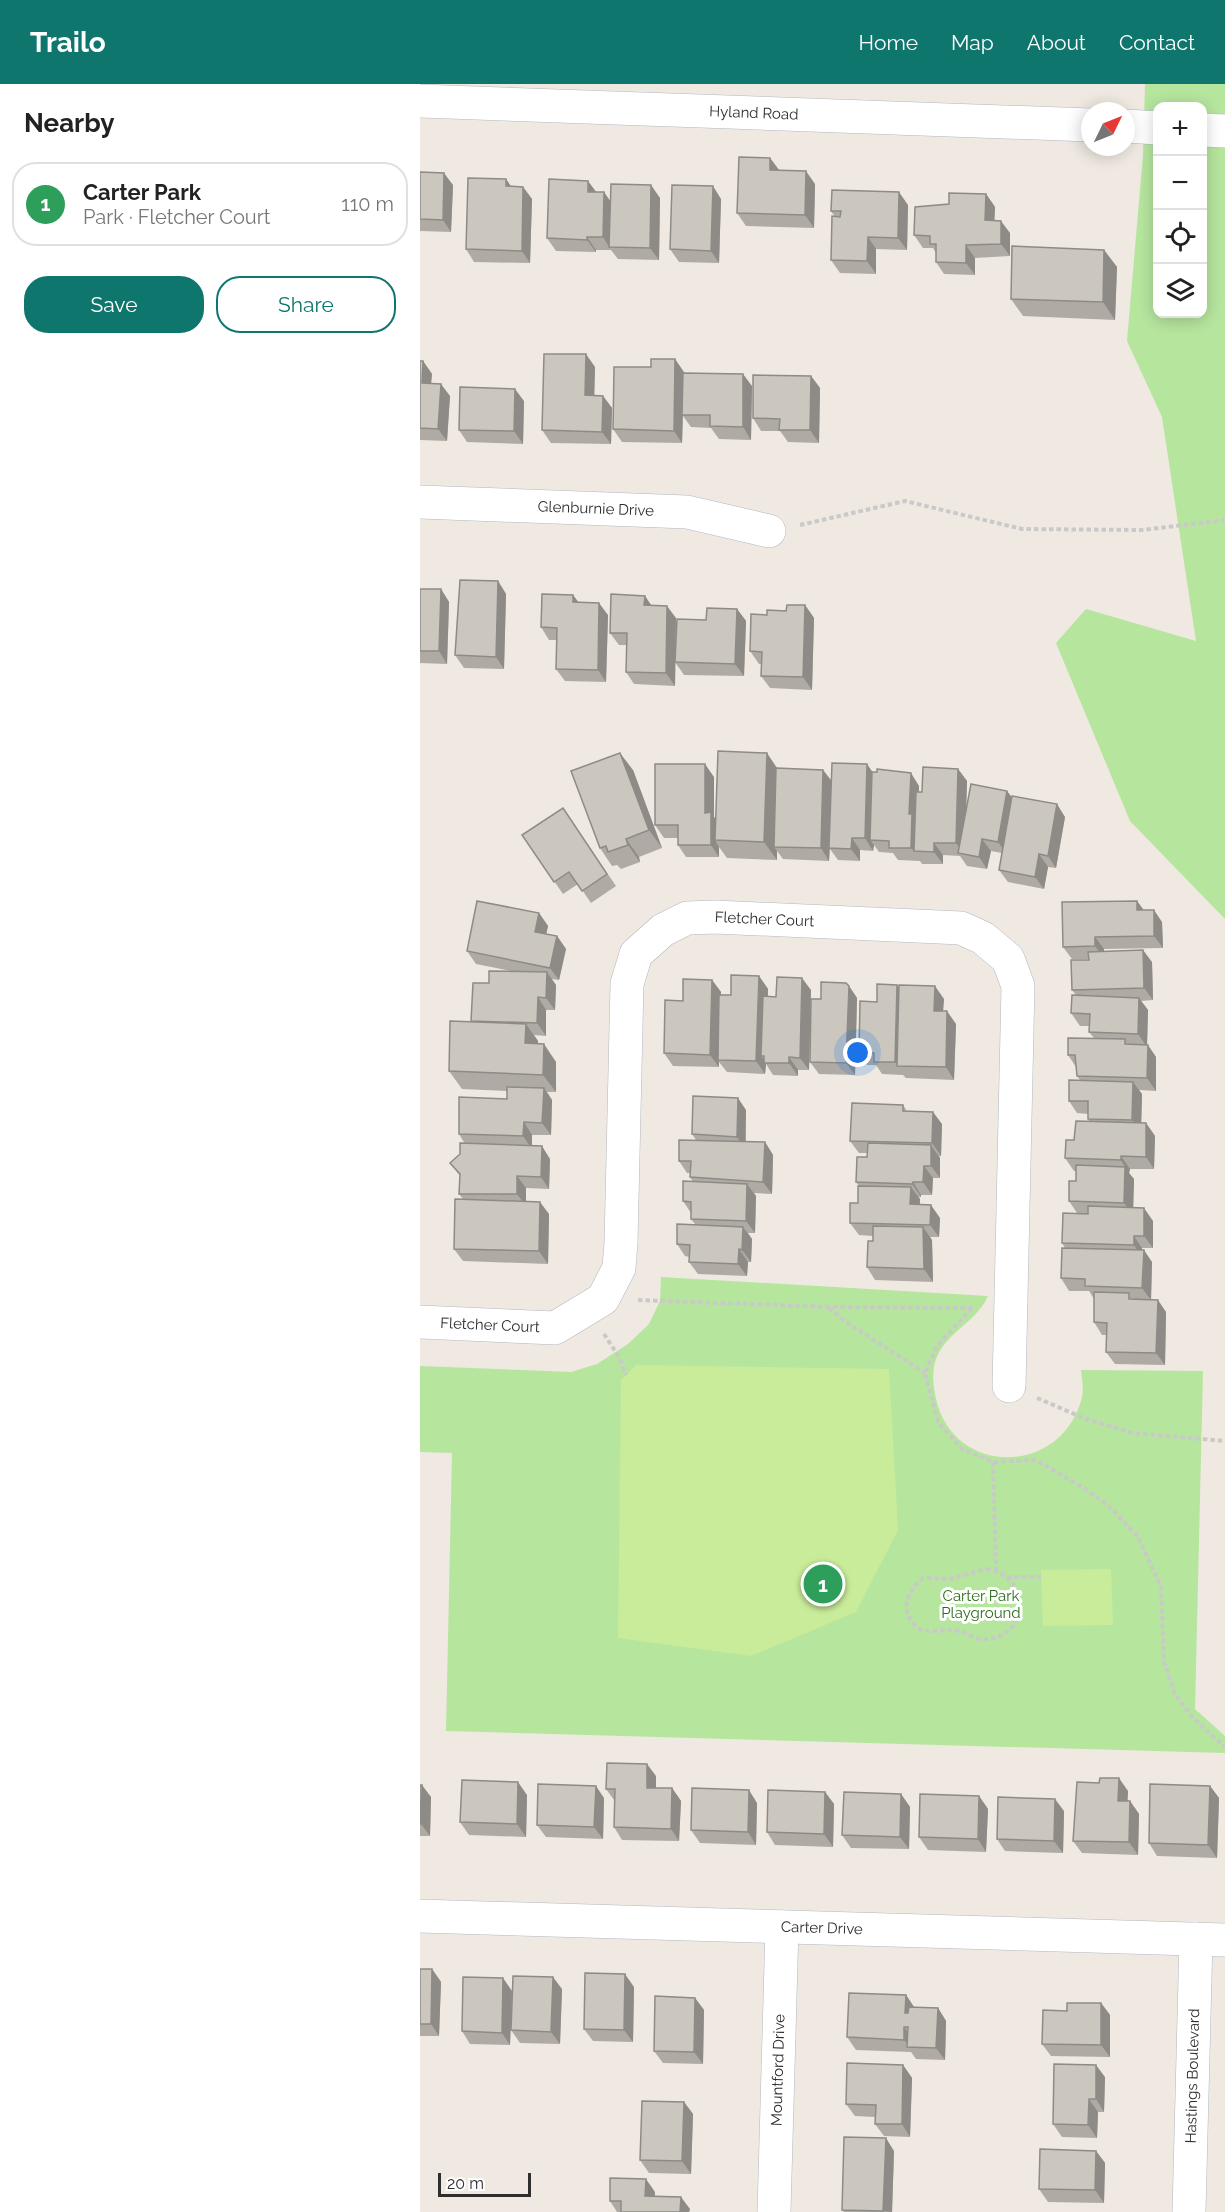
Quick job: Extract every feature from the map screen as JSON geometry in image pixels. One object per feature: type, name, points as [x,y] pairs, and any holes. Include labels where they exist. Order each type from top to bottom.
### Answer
[{"type":"street","name":"Hyland Road","points":[[420,101],[1081,125]]},
{"type":"street","points":[[1135,127],[1153,128]]},
{"type":"street","points":[[1207,130],[1225,131]]},
{"type":"street","name":"Glenburnie Drive","points":[[420,502],[687,512],[769,531]]},
{"type":"street","name":"Fletcher Court","points":[[420,1322],[555,1328],[603,1299],[619,1268],[627,984],[636,954],[663,930],[687,918],[715,917],[961,928],[983,938],[1008,959],[1018,986],[1009,1386]]},
{"type":"street","name":"Carter Drive","points":[[420,1916],[1211,1939]]},
{"type":"street","name":"Mountford Drive","points":[[774,2212],[782,1927]]},
{"type":"street","name":"Hastings Boulevard","points":[[1189,2212],[1211,1939]]},
{"type":"path","points":[[769,531],[905,501],[1022,529],[1142,530],[1225,520]]},
{"type":"path","points":[[636,1300],[829,1307],[1009,1308]]},
{"type":"path","points":[[829,1307],[846,1322],[925,1373]]},
{"type":"path","points":[[972,1308],[937,1346],[925,1373],[931,1404],[938,1422],[962,1449],[993,1462],[1035,1460],[1084,1488],[1112,1509],[1138,1537],[1161,1587],[1164,1662],[1175,1694],[1193,1718],[1225,1747]]},
{"type":"path","points":[[586,1310],[610,1342],[626,1375]]},
{"type":"path","points":[[1009,1386],[1086,1419],[1133,1433],[1225,1440]]},
{"type":"path","points":[[993,1462],[996,1570]]},
{"type":"path","points":[[986,1569],[996,1570],[1007,1577],[1017,1590],[1020,1611],[1017,1623],[1008,1632],[981,1639],[959,1631],[921,1630],[912,1623],[906,1611],[907,1600],[912,1589],[923,1578],[950,1579],[986,1569]]},
{"type":"path","points":[[1007,1577],[1041,1577]]},
{"type":"green space","points":[[1145,84],[1225,84],[1225,919],[1130,821],[1056,643],[1086,609],[1196,641],[1162,417],[1127,341],[1143,155]]},
{"type":"green space","name":"Carter Park Playground","points":[[661,1277],[988,1296],[975,1315],[943,1346],[933,1375],[936,1399],[947,1425],[964,1443],[985,1454],[1009,1457],[1032,1453],[1054,1442],[1071,1423],[1082,1397],[1081,1370],[1203,1371],[1195,1709],[1225,1736],[1225,1753],[446,1731],[452,1453],[420,1452],[420,1366],[571,1372],[597,1364],[628,1344],[649,1324],[660,1301]]},
{"type":"green space","points":[[636,1365],[889,1369],[898,1530],[856,1612],[751,1656],[618,1638],[621,1380]]},
{"type":"green space","points":[[1111,1569],[1113,1625],[1043,1626],[1041,1570]]},
{"type":"building","points":[[739,157],[770,158],[770,170],[806,171],[805,215],[737,213]]},
{"type":"building","points":[[420,172],[444,173],[443,220],[420,219]]},
{"type":"building","points":[[468,178],[506,179],[506,186],[523,187],[522,251],[466,249]]},
{"type":"building","points":[[549,179],[588,181],[588,192],[604,192],[603,237],[587,237],[587,240],[547,238]]},
{"type":"building","points":[[611,184],[651,185],[650,248],[609,247]]},
{"type":"building","points":[[672,185],[713,186],[711,251],[670,249]]},
{"type":"building","points":[[832,190],[899,192],[898,238],[868,237],[867,261],[831,260],[832,216],[840,217],[841,211],[831,211]]},
{"type":"building","points":[[949,193],[986,194],[985,220],[1001,221],[1001,244],[966,245],[966,263],[936,262],[936,244],[930,244],[930,236],[914,235],[915,207],[949,204]]},
{"type":"building","points":[[1012,246],[1104,250],[1103,302],[1011,299]]},
{"type":"building","points":[[544,354],[586,354],[585,395],[603,396],[602,432],[542,430]]},
{"type":"building","points":[[651,359],[675,359],[674,431],[613,429],[614,367],[651,367]]},
{"type":"building","points":[[420,361],[423,361],[422,383],[441,384],[438,429],[420,428]]},
{"type":"building","points":[[683,373],[743,374],[743,427],[710,426],[710,415],[682,415]]},
{"type":"building","points":[[753,375],[811,376],[810,430],[779,430],[780,419],[753,418]]},
{"type":"building","points":[[460,387],[515,389],[514,431],[459,430]]},
{"type":"building","points":[[460,580],[498,581],[496,657],[455,655]]},
{"type":"building","points":[[420,589],[441,589],[439,651],[420,651]]},
{"type":"building","points":[[542,594],[573,595],[573,602],[599,603],[598,670],[556,669],[557,628],[541,627]]},
{"type":"building","points":[[611,594],[645,596],[644,605],[667,606],[666,673],[626,672],[627,633],[610,633]]},
{"type":"building","points":[[787,605],[805,605],[803,677],[761,676],[762,652],[750,651],[751,614],[767,615],[767,610],[786,611]]},
{"type":"building","points":[[707,608],[737,609],[735,664],[675,662],[677,619],[706,620]]},
{"type":"building","points":[[718,751],[767,753],[764,842],[715,840]]},
{"type":"building","points":[[620,753],[649,830],[626,839],[628,845],[608,852],[606,846],[600,848],[571,771]]},
{"type":"building","points":[[832,763],[867,764],[865,838],[852,838],[851,849],[829,848]]},
{"type":"building","points":[[655,764],[705,764],[705,813],[711,812],[711,845],[678,845],[678,825],[655,825]]},
{"type":"building","points":[[923,767],[958,769],[956,843],[934,843],[934,852],[914,851],[916,792],[922,792]]},
{"type":"building","points":[[776,768],[823,770],[821,848],[774,847]]},
{"type":"building","points":[[877,769],[911,773],[909,814],[912,814],[911,848],[889,848],[889,841],[870,840],[872,772],[877,772]]},
{"type":"building","points":[[971,784],[1007,791],[998,842],[982,839],[979,857],[958,853]]},
{"type":"building","points":[[1012,796],[1057,804],[1048,856],[1039,854],[1035,877],[999,870]]},
{"type":"building","points":[[563,808],[607,874],[582,891],[569,872],[554,882],[522,835]]},
{"type":"building","points":[[477,901],[539,913],[535,932],[557,936],[550,968],[467,951]]},
{"type":"building","points":[[1137,901],[1137,910],[1154,910],[1154,936],[1095,937],[1095,946],[1063,947],[1062,902]]},
{"type":"building","points":[[1143,950],[1144,988],[1072,990],[1071,960],[1089,960],[1088,952]]},
{"type":"building","points":[[489,971],[547,972],[546,998],[538,997],[537,1023],[471,1021],[473,983],[489,983]]},
{"type":"building","points":[[731,975],[759,976],[756,1061],[718,1060],[719,995],[731,995]]},
{"type":"building","points":[[777,977],[802,978],[800,1058],[789,1057],[789,1063],[764,1063],[764,1056],[761,1056],[763,996],[776,997]]},
{"type":"building","points":[[683,979],[712,980],[710,1055],[664,1053],[665,1000],[683,1001]]},
{"type":"building","points":[[821,982],[846,983],[849,986],[846,1063],[810,1062],[811,999],[821,999]]},
{"type":"building","points":[[877,984],[897,985],[895,1062],[874,1062],[874,1053],[859,1053],[860,1001],[877,1002]]},
{"type":"building","points":[[899,985],[935,986],[934,1011],[947,1011],[946,1067],[897,1066]]},
{"type":"building","points":[[1072,995],[1139,998],[1138,1034],[1089,1032],[1090,1014],[1071,1013]]},
{"type":"building","points":[[450,1021],[526,1024],[525,1043],[544,1044],[543,1075],[449,1071]]},
{"type":"building","points":[[1068,1038],[1125,1039],[1125,1044],[1148,1045],[1147,1078],[1077,1076],[1075,1055],[1068,1055]]},
{"type":"building","points":[[1069,1080],[1133,1082],[1132,1120],[1088,1119],[1088,1101],[1069,1101]]},
{"type":"building","points":[[507,1087],[544,1088],[542,1123],[524,1122],[523,1136],[459,1134],[459,1097],[507,1099]]},
{"type":"building","points":[[693,1096],[738,1098],[737,1137],[692,1134]]},
{"type":"building","points":[[852,1103],[903,1105],[903,1111],[933,1112],[932,1143],[850,1141]]},
{"type":"building","points":[[1076,1121],[1146,1123],[1146,1157],[1121,1156],[1121,1160],[1065,1158],[1066,1140],[1074,1140]]},
{"type":"building","points":[[679,1140],[765,1142],[763,1182],[690,1177],[691,1161],[679,1161]]},
{"type":"building","points":[[460,1143],[542,1146],[541,1177],[517,1176],[517,1194],[459,1194],[460,1174],[450,1163],[460,1154]]},
{"type":"building","points":[[868,1143],[931,1145],[931,1166],[924,1166],[923,1182],[912,1184],[856,1182],[857,1157],[867,1157]]},
{"type":"building","points":[[1076,1165],[1125,1167],[1124,1203],[1069,1201],[1069,1181],[1076,1181]]},
{"type":"building","points":[[683,1181],[747,1184],[746,1221],[691,1219],[691,1202],[683,1201]]},
{"type":"building","points":[[858,1186],[911,1187],[910,1204],[931,1205],[930,1225],[850,1223],[850,1203],[858,1203]]},
{"type":"building","points":[[455,1199],[540,1202],[539,1251],[454,1249]]},
{"type":"building","points":[[1088,1206],[1144,1208],[1144,1236],[1134,1236],[1134,1245],[1062,1243],[1063,1213],[1088,1214]]},
{"type":"building","points":[[677,1224],[743,1227],[742,1250],[739,1249],[738,1264],[689,1262],[690,1245],[677,1244]]},
{"type":"building","points":[[873,1226],[923,1227],[924,1269],[867,1267],[868,1241],[873,1241]]},
{"type":"building","points":[[1062,1248],[1144,1250],[1142,1288],[1085,1286],[1085,1279],[1061,1278]]},
{"type":"building","points":[[1094,1292],[1129,1293],[1129,1299],[1158,1300],[1156,1353],[1106,1352],[1107,1323],[1094,1322]]},
{"type":"building","points":[[607,1763],[647,1764],[647,1788],[672,1788],[671,1829],[614,1827],[615,1789],[606,1789]]},
{"type":"building","points":[[1100,1778],[1119,1778],[1118,1801],[1130,1801],[1129,1842],[1073,1841],[1077,1782],[1099,1783]]},
{"type":"building","points":[[462,1780],[518,1782],[517,1824],[460,1822]]},
{"type":"building","points":[[538,1784],[596,1786],[594,1827],[537,1825]]},
{"type":"building","points":[[1150,1784],[1210,1786],[1208,1845],[1149,1843]]},
{"type":"building","points":[[420,1785],[422,1785],[421,1824],[420,1824]]},
{"type":"building","points":[[692,1788],[749,1790],[748,1832],[691,1830]]},
{"type":"building","points":[[768,1790],[825,1792],[824,1834],[767,1832]]},
{"type":"building","points":[[844,1792],[901,1794],[900,1837],[842,1835]]},
{"type":"building","points":[[920,1794],[979,1796],[978,1839],[919,1837]]},
{"type":"building","points":[[998,1797],[1055,1799],[1054,1841],[997,1839]]},
{"type":"building","points":[[420,1969],[432,1969],[431,2024],[420,2024]]},
{"type":"building","points":[[585,1973],[625,1974],[624,2030],[584,2029]]},
{"type":"building","points":[[513,1976],[553,1977],[551,2032],[511,2030]]},
{"type":"building","points":[[463,1977],[503,1978],[502,2033],[462,2031]]},
{"type":"building","points":[[849,1993],[906,1995],[905,2013],[908,2013],[909,2007],[938,2008],[936,2048],[907,2047],[908,2027],[904,2027],[904,2040],[847,2037]]},
{"type":"building","points":[[655,1996],[695,1998],[694,2052],[654,2051]]},
{"type":"building","points":[[1067,2003],[1101,2003],[1101,2045],[1042,2044],[1043,2010],[1067,2011]]},
{"type":"building","points":[[847,2063],[903,2065],[902,2124],[875,2124],[876,2105],[846,2104]]},
{"type":"building","points":[[1054,2064],[1096,2065],[1096,2099],[1089,2099],[1088,2125],[1053,2124]]},
{"type":"building","points":[[642,2101],[684,2102],[682,2161],[640,2160]]},
{"type":"building","points":[[844,2137],[886,2138],[883,2211],[842,2210]]},
{"type":"building","points":[[1040,2149],[1096,2151],[1095,2190],[1039,2189]]},
{"type":"building","points":[[610,2178],[646,2179],[645,2196],[681,2197],[680,2212],[621,2212],[621,2201],[610,2201]]},
{"type":"place","name":"Carter Park","points":[[823,1584]]}]
